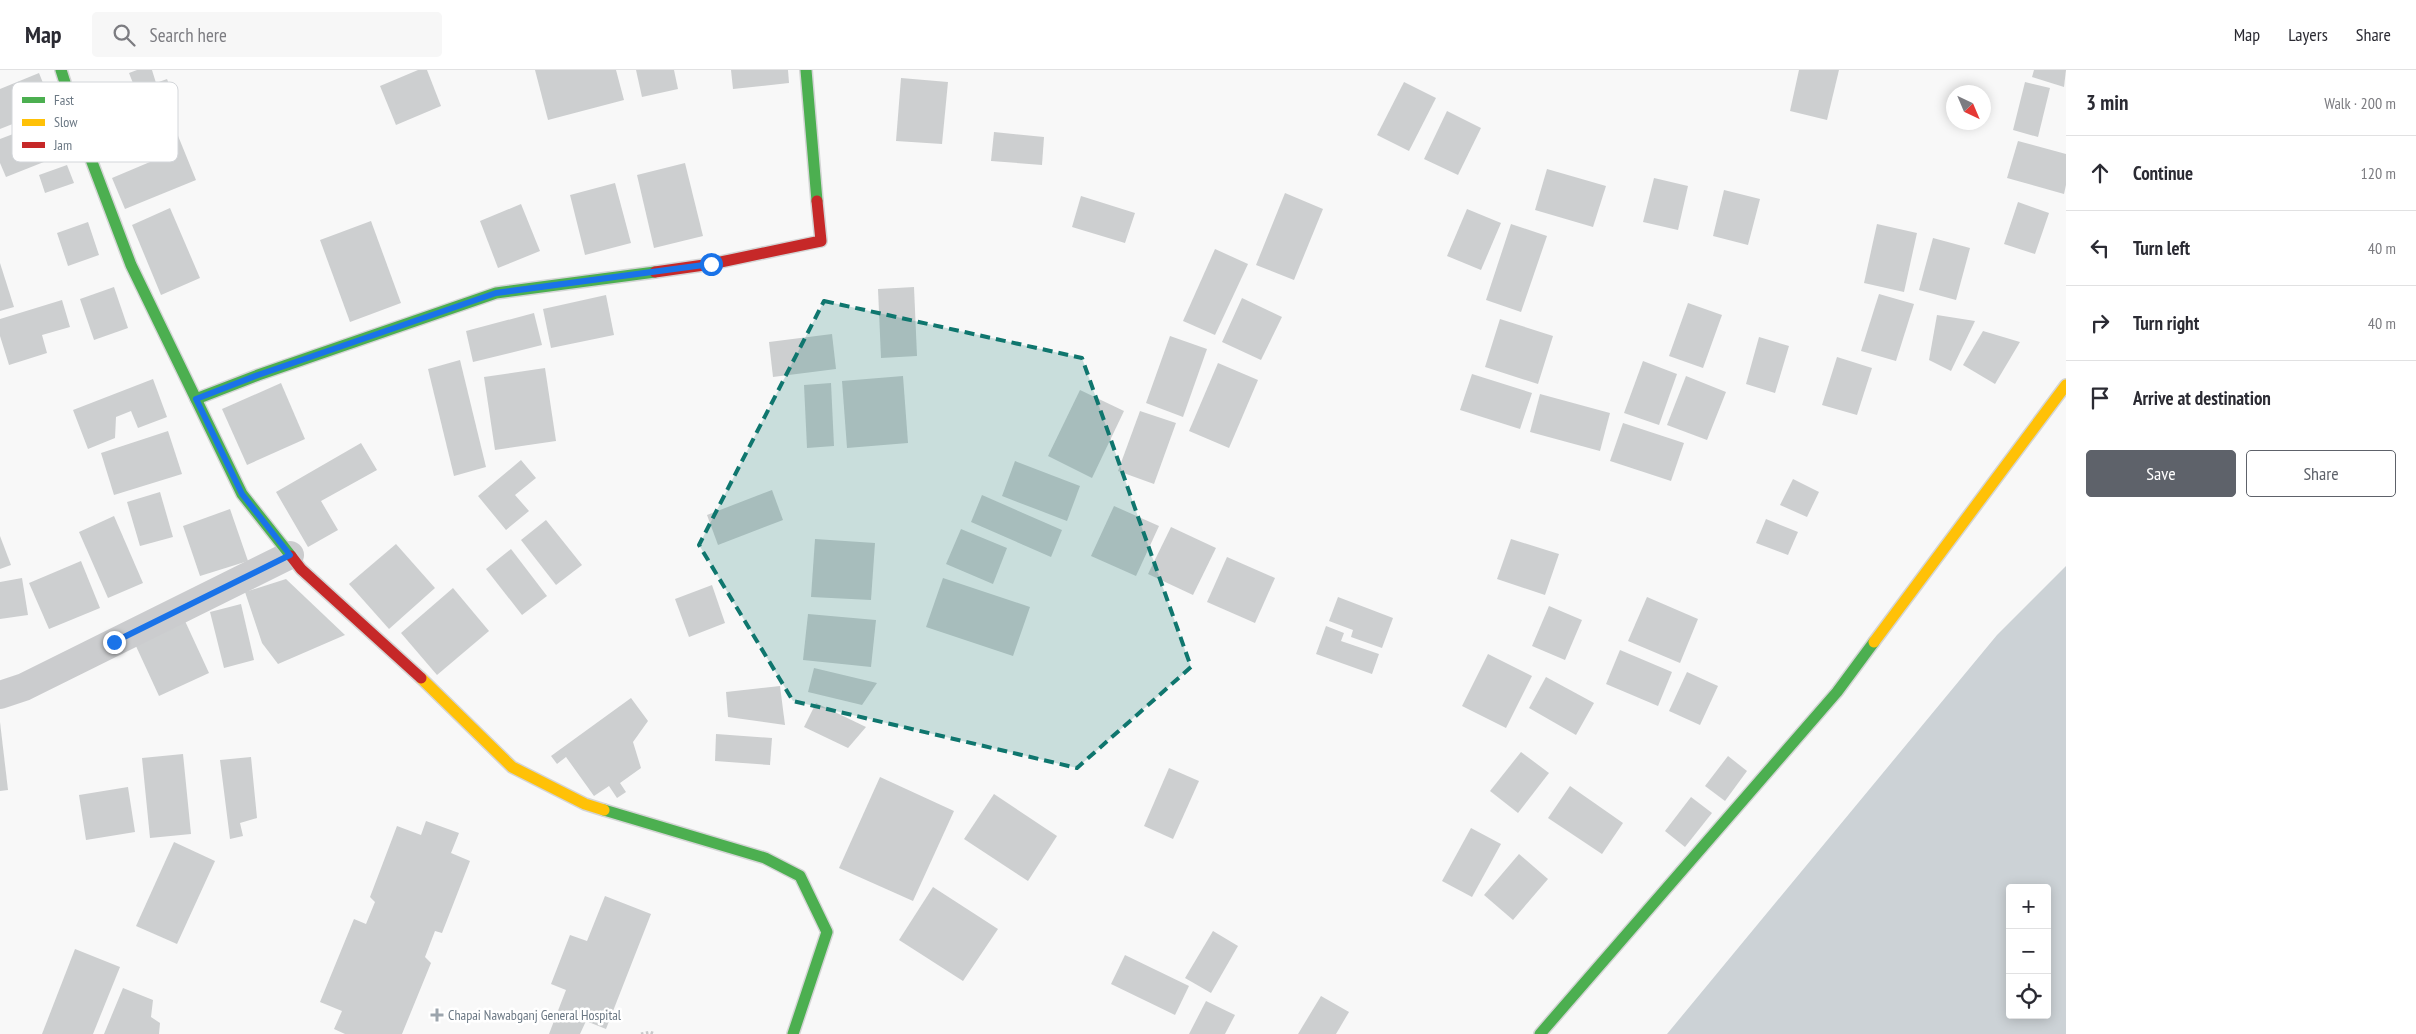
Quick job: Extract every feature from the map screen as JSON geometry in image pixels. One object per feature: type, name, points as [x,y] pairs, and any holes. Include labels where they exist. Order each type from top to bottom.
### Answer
[{"type":"street","points":[[61,70],[65,82]]},
{"type":"street","points":[[196,399],[258,375],[496,293],[711,264],[822,241],[806,70]]},
{"type":"street","points":[[92,162],[130,265],[242,494],[301,569],[429,685],[512,767],[585,804],[765,858],[800,876],[827,932],[793,1034]]},
{"type":"street","points":[[1540,1034],[1837,692],[2066,385]]},
{"type":"street","points":[[0,695],[24,688],[290,555]]},
{"type":"path","points":[[641,1034],[650,1032],[655,1034]]},
{"type":"highlighted area","points":[[824,301],[1082,358],[1191,667],[1077,768],[793,701],[699,545]]},
{"type":"shaded area","points":[[2066,566],[2066,1034],[1667,1034],[1997,635]]},
{"type":"building","points":[[137,70],[152,70],[156,82],[133,82],[129,73]]},
{"type":"building","points":[[418,70],[427,70],[441,106],[396,125],[380,86]]},
{"type":"building","points":[[535,70],[616,70],[624,100],[548,120]]},
{"type":"building","points":[[636,70],[674,70],[678,89],[642,97]]},
{"type":"building","points":[[731,70],[788,70],[789,83],[733,89]]},
{"type":"building","points":[[1799,70],[1839,70],[1827,120],[1790,111]]},
{"type":"building","points":[[2034,70],[2066,70],[2064,87],[2032,77]]},
{"type":"building","points":[[39,73],[43,82],[17,82]]},
{"type":"building","points":[[901,78],[948,82],[942,144],[896,141]]},
{"type":"building","points":[[1404,82],[1436,98],[1409,151],[1377,135]]},
{"type":"building","points":[[2025,82],[2050,88],[2038,137],[2013,130]]},
{"type":"building","points":[[12,84],[12,124],[0,129],[0,89]]},
{"type":"building","points":[[1447,111],[1481,128],[1458,175],[1424,159]]},
{"type":"building","points":[[994,132],[1044,137],[1042,165],[991,161]]},
{"type":"building","points":[[12,134],[12,162],[44,162],[6,177],[0,163],[0,139]]},
{"type":"building","points":[[178,136],[196,180],[125,209],[112,178],[150,162],[178,162]]},
{"type":"building","points":[[2018,141],[2066,154],[2066,185],[2064,194],[2007,178]]},
{"type":"building","points":[[685,163],[703,236],[654,248],[637,175]]},
{"type":"building","points":[[67,165],[74,183],[45,193],[39,175]]},
{"type":"building","points":[[1547,169],[1606,186],[1593,227],[1535,210]]},
{"type":"building","points":[[1654,178],[1688,186],[1678,230],[1643,222]]},
{"type":"building","points":[[615,183],[631,243],[585,255],[570,195]]},
{"type":"building","points":[[1724,190],[1760,199],[1748,245],[1713,236]]},
{"type":"building","points":[[1285,193],[1323,209],[1294,280],[1256,265]]},
{"type":"building","points":[[1081,196],[1135,213],[1125,243],[1072,227]]},
{"type":"building","points":[[2018,202],[2049,213],[2035,254],[2004,244]]},
{"type":"building","points":[[521,204],[540,251],[498,268],[480,221]]},
{"type":"building","points":[[170,208],[200,278],[161,295],[132,225]]},
{"type":"building","points":[[1467,209],[1501,223],[1481,270],[1447,256]]},
{"type":"building","points":[[371,221],[401,303],[350,322],[320,240]]},
{"type":"building","points":[[88,222],[99,255],[68,266],[57,233]]},
{"type":"building","points":[[1511,224],[1547,236],[1521,312],[1486,300]]},
{"type":"building","points":[[1877,224],[1917,233],[1904,292],[1864,283]]},
{"type":"building","points":[[1933,238],[1970,248],[1956,300],[1919,290]]},
{"type":"building","points":[[1215,249],[1248,264],[1215,335],[1183,321]]},
{"type":"building","points":[[0,263],[14,307],[0,311]]},
{"type":"building","points":[[114,287],[128,328],[94,340],[80,299]]},
{"type":"building","points":[[914,287],[917,356],[881,358],[878,289]]},
{"type":"building","points":[[1879,294],[1914,304],[1896,361],[1861,351]]},
{"type":"building","points":[[606,295],[614,335],[551,348],[543,309]]},
{"type":"building","points":[[1242,298],[1282,317],[1261,360],[1222,342]]},
{"type":"building","points":[[62,300],[70,327],[42,335],[47,353],[9,365],[0,336],[0,319]]},
{"type":"building","points":[[1688,303],[1722,315],[1703,368],[1669,356]]},
{"type":"building","points":[[534,313],[542,345],[473,362],[466,331]]},
{"type":"building","points":[[1937,315],[1975,321],[1951,371],[1929,360]]},
{"type":"building","points":[[1500,319],[1553,336],[1538,384],[1485,367]]},
{"type":"building","points":[[1983,331],[2020,342],[1995,384],[1963,365]]},
{"type":"building","points":[[832,334],[836,369],[773,377],[769,342]]},
{"type":"building","points":[[1170,336],[1207,349],[1183,417],[1146,403]]},
{"type":"building","points":[[1759,337],[1789,346],[1775,393],[1746,384]]},
{"type":"building","points":[[1837,357],[1872,368],[1857,415],[1822,405]]},
{"type":"building","points":[[460,360],[486,467],[454,476],[428,369]]},
{"type":"building","points":[[1643,361],[1677,374],[1659,425],[1624,413]]},
{"type":"building","points":[[1218,363],[1258,380],[1229,448],[1189,431]]},
{"type":"building","points":[[545,368],[556,441],[495,450],[484,377]]},
{"type":"building","points":[[1472,374],[1532,393],[1520,429],[1460,410]]},
{"type":"building","points":[[903,376],[908,443],[847,448],[842,381]]},
{"type":"building","points":[[1686,376],[1726,392],[1707,440],[1667,425]]},
{"type":"building","points":[[153,379],[167,417],[138,428],[131,411],[116,417],[115,438],[88,449],[73,410]]},
{"type":"building","points":[[281,383],[305,439],[247,465],[222,409]]},
{"type":"building","points":[[831,383],[834,446],[807,448],[804,385]]},
{"type":"building","points":[[1080,390],[1124,411],[1092,478],[1048,456]]},
{"type":"building","points":[[1540,394],[1610,413],[1600,451],[1530,432]]},
{"type":"building","points":[[1140,411],[1176,423],[1154,484],[1118,471]]},
{"type":"building","points":[[1623,423],[1684,443],[1671,481],[1610,461]]},
{"type":"building","points":[[168,431],[182,474],[114,495],[101,453]]},
{"type":"building","points":[[361,443],[377,470],[321,501],[338,530],[308,547],[276,492]]},
{"type":"building","points":[[521,460],[536,478],[515,495],[529,511],[506,530],[478,496]]},
{"type":"building","points":[[1015,461],[1080,486],[1067,521],[1002,496]]},
{"type":"building","points":[[1793,479],[1819,492],[1807,517],[1780,505]]},
{"type":"building","points":[[772,490],[783,520],[718,545],[707,515]]},
{"type":"building","points":[[160,492],[173,537],[140,546],[127,502]]},
{"type":"building","points":[[982,495],[1062,530],[1051,557],[971,522]]},
{"type":"building","points":[[1114,506],[1159,526],[1136,576],[1091,556]]},
{"type":"building","points":[[230,509],[248,561],[200,576],[183,526]]},
{"type":"building","points":[[114,516],[143,583],[108,598],[79,532]]},
{"type":"building","points":[[1766,519],[1798,532],[1788,555],[1756,543]]},
{"type":"building","points":[[546,520],[582,565],[556,585],[521,540]]},
{"type":"building","points":[[1171,527],[1216,548],[1193,595],[1148,574]]},
{"type":"building","points":[[961,529],[1007,548],[993,584],[946,564]]},
{"type":"building","points":[[0,536],[11,565],[0,569]]},
{"type":"building","points":[[815,539],[875,543],[871,600],[811,597]]},
{"type":"building","points":[[1511,539],[1559,554],[1545,595],[1497,579]]},
{"type":"building","points":[[396,544],[435,588],[389,629],[349,584]]},
{"type":"building","points":[[511,549],[547,596],[522,615],[486,569]]},
{"type":"building","points":[[1227,557],[1275,578],[1255,623],[1207,602]]},
{"type":"building","points":[[81,561],[100,608],[49,629],[29,583]]},
{"type":"building","points":[[22,578],[28,615],[0,619],[0,582]]},
{"type":"building","points":[[943,578],[1030,607],[1013,656],[926,627]]},
{"type":"building","points":[[286,579],[345,635],[278,664],[262,643],[245,592]]},
{"type":"building","points":[[712,585],[725,623],[689,637],[675,599]]},
{"type":"building","points":[[453,588],[489,631],[437,675],[401,633]]},
{"type":"building","points":[[1338,597],[1393,618],[1382,648],[1351,637],[1353,630],[1329,621]]},
{"type":"building","points":[[1647,597],[1698,619],[1680,663],[1628,641]]},
{"type":"building","points":[[241,604],[254,660],[224,668],[210,612]]},
{"type":"building","points":[[1549,606],[1582,620],[1565,660],[1532,646]]},
{"type":"building","points":[[808,614],[876,620],[871,667],[803,660]]},
{"type":"building","points":[[185,621],[209,673],[159,696],[135,644]]},
{"type":"building","points":[[1326,626],[1344,633],[1341,641],[1379,654],[1372,674],[1316,654]]},
{"type":"building","points":[[1620,650],[1672,672],[1658,706],[1606,684]]},
{"type":"building","points":[[1488,654],[1532,676],[1506,728],[1462,706]]},
{"type":"building","points":[[814,668],[877,683],[862,705],[808,692]]},
{"type":"building","points":[[1687,672],[1718,686],[1700,725],[1669,711]]},
{"type":"building","points":[[1546,677],[1594,703],[1576,735],[1529,708]]},
{"type":"building","points":[[780,686],[785,725],[728,717],[726,692]]},
{"type":"building","points":[[631,698],[648,721],[633,742],[641,768],[620,783],[626,792],[617,798],[609,786],[594,796],[566,757],[557,764],[551,756]]},
{"type":"building","points":[[816,703],[866,727],[848,748],[804,727]]},
{"type":"building","points":[[0,722],[8,790],[0,791]]},
{"type":"building","points":[[716,734],[772,738],[770,765],[715,761]]},
{"type":"building","points":[[1521,752],[1549,773],[1518,813],[1490,791]]},
{"type":"building","points":[[183,754],[191,834],[150,838],[142,758]]},
{"type":"building","points":[[1728,756],[1747,771],[1725,801],[1705,786]]},
{"type":"building","points":[[251,757],[257,818],[240,823],[243,836],[230,839],[220,760]]},
{"type":"building","points":[[1169,768],[1199,781],[1173,839],[1144,826]]},
{"type":"building","points":[[880,777],[954,811],[913,901],[839,868]]},
{"type":"building","points":[[1570,786],[1623,823],[1602,854],[1548,818]]},
{"type":"building","points":[[128,787],[135,832],[86,840],[79,795]]},
{"type":"building","points":[[994,794],[1057,836],[1028,881],[964,839]]},
{"type":"building","points":[[1691,797],[1712,813],[1685,847],[1665,831]]},
{"type":"building","points":[[426,821],[459,833],[451,853],[470,861],[442,933],[435,931],[425,957],[431,963],[402,1034],[345,1034],[334,1029],[342,1011],[320,1002],[354,919],[366,924],[375,902],[370,897],[397,826],[421,835]]},
{"type":"building","points":[[1471,828],[1501,844],[1472,897],[1442,881]]},
{"type":"building","points":[[174,842],[215,861],[177,944],[136,926]]},
{"type":"building","points":[[1519,854],[1548,879],[1513,920],[1484,895]]},
{"type":"building","points":[[933,887],[998,929],[963,981],[899,940]]},
{"type":"building","points":[[605,896],[651,914],[606,1029],[586,1021],[580,1034],[549,1034],[566,990],[551,984],[570,935],[587,941]]},
{"type":"building","points":[[1213,931],[1238,946],[1211,993],[1185,978]]},
{"type":"building","points":[[75,949],[120,967],[93,1034],[42,1034]]},
{"type":"building","points":[[1125,955],[1189,986],[1175,1015],[1111,984]]},
{"type":"building","points":[[123,988],[153,1000],[151,1017],[160,1023],[159,1034],[104,1034]]},
{"type":"building","points":[[1321,996],[1349,1012],[1336,1034],[1298,1034]]},
{"type":"building","points":[[1206,1001],[1235,1015],[1225,1034],[1189,1034]]},
{"type":"traffic: fast","points":[[61,70],[65,82]]},
{"type":"traffic: fast","points":[[806,70],[817,201]]},
{"type":"traffic: fast","points":[[92,162],[131,265],[242,494],[291,556]]},
{"type":"traffic: fast","points":[[196,399],[258,375],[496,293],[655,272]]},
{"type":"traffic: fast","points":[[1540,1034],[1837,692],[1874,642]]},
{"type":"traffic: fast","points":[[604,810],[765,858],[800,876],[827,932],[793,1034]]},
{"type":"traffic: slow","points":[[1874,642],[2066,385]]},
{"type":"traffic: slow","points":[[421,678],[512,767],[585,804],[604,810]]},
{"type":"traffic: jam","points":[[655,272],[711,264],[821,241],[817,201]]},
{"type":"traffic: jam","points":[[291,556],[301,569],[421,678]]},
{"type":"place","name":"Chapai Nawabganj General Hospital","points":[[437,1015]]},
{"type":"route","points":[[114,642],[290,555],[242,494],[196,399],[258,375],[496,293],[711,264]]}]
